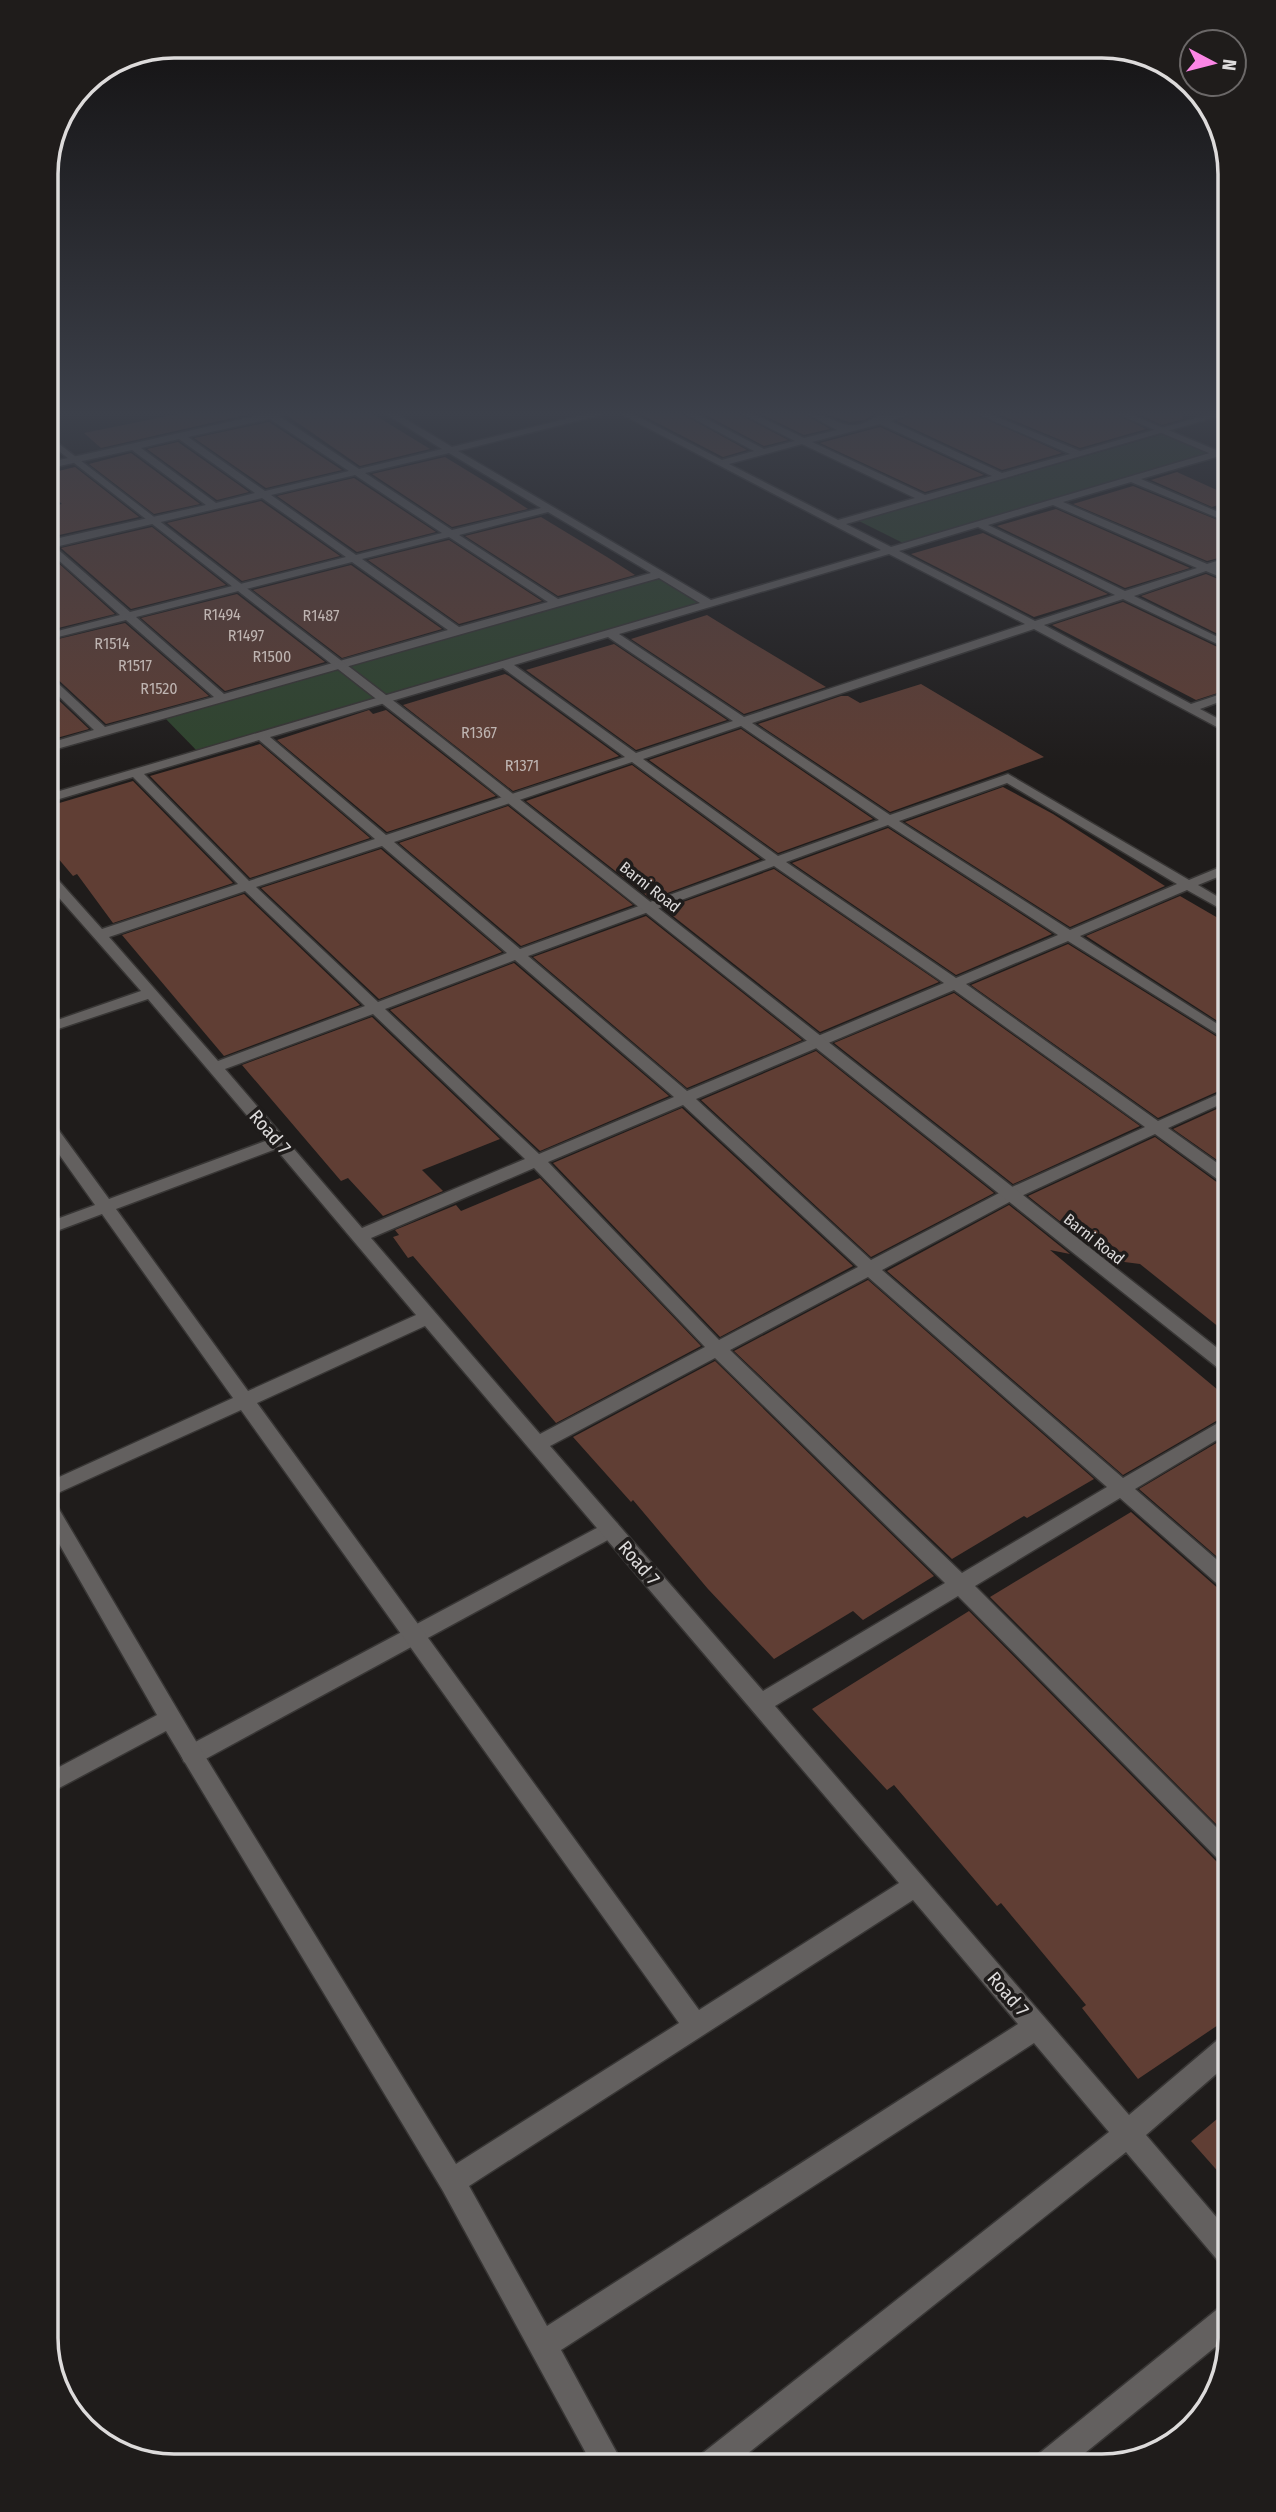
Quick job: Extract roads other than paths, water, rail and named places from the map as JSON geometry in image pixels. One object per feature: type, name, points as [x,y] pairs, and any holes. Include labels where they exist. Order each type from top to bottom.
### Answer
[{"type":"street","points":[[58,542],[107,531]]},
{"type":"street","name":"Barni Road","points":[[166,531],[820,1041],[1009,1195],[1218,1358]]},
{"type":"street","points":[[315,531],[458,632]]},
{"type":"street","points":[[447,531],[558,604]]},
{"type":"street","points":[[58,634],[457,531]]},
{"type":"street","points":[[586,531],[710,604]]},
{"type":"street","points":[[854,531],[1218,724]]},
{"type":"street","points":[[58,796],[955,531]]},
{"type":"street","points":[[994,531],[1218,641]]},
{"type":"street","points":[[1122,531],[1218,573]]},
{"type":"street","points":[[58,556],[222,698]]},
{"type":"street","points":[[99,935],[1218,564]]},
{"type":"street","points":[[58,745],[660,574]]},
{"type":"street","points":[[610,634],[887,819],[1218,1030]]},
{"type":"street","points":[[505,664],[775,860],[1218,1172]]},
{"type":"street","points":[[58,689],[103,732]]},
{"type":"street","points":[[1190,709],[1218,698]]},
{"type":"street","points":[[262,736],[685,1098],[869,1268],[1218,1572]]},
{"type":"street","points":[[136,773],[247,886],[537,1161],[717,1349],[960,1584],[1218,1844]]},
{"type":"street","points":[[215,1067],[887,819],[1008,778],[1218,902]]},
{"type":"street","points":[[359,1236],[1218,872]]},
{"type":"street","name":"Road 7","points":[[58,889],[215,1067],[1218,2239]]},
{"type":"street","points":[[58,1025],[151,993]]},
{"type":"street","points":[[537,1444],[1009,1195],[1218,1100]]},
{"type":"street","points":[[58,1142],[696,2026]]},
{"type":"street","points":[[58,1225],[279,1142]]},
{"type":"street","points":[[58,1486],[428,1317]]},
{"type":"street","points":[[760,1704],[1218,1430]]},
{"type":"street","points":[[58,1525],[192,1755],[452,2182],[602,2454]]},
{"type":"street","points":[[192,1755],[610,1529]]},
{"type":"street","points":[[58,1779],[171,1718]]},
{"type":"street","points":[[452,2182],[915,1886]]},
{"type":"street","points":[[542,2346],[1036,2027]]},
{"type":"street","points":[[724,2454],[1128,2134],[1218,2056]]},
{"type":"street","points":[[1061,2454],[1218,2327]]}]
